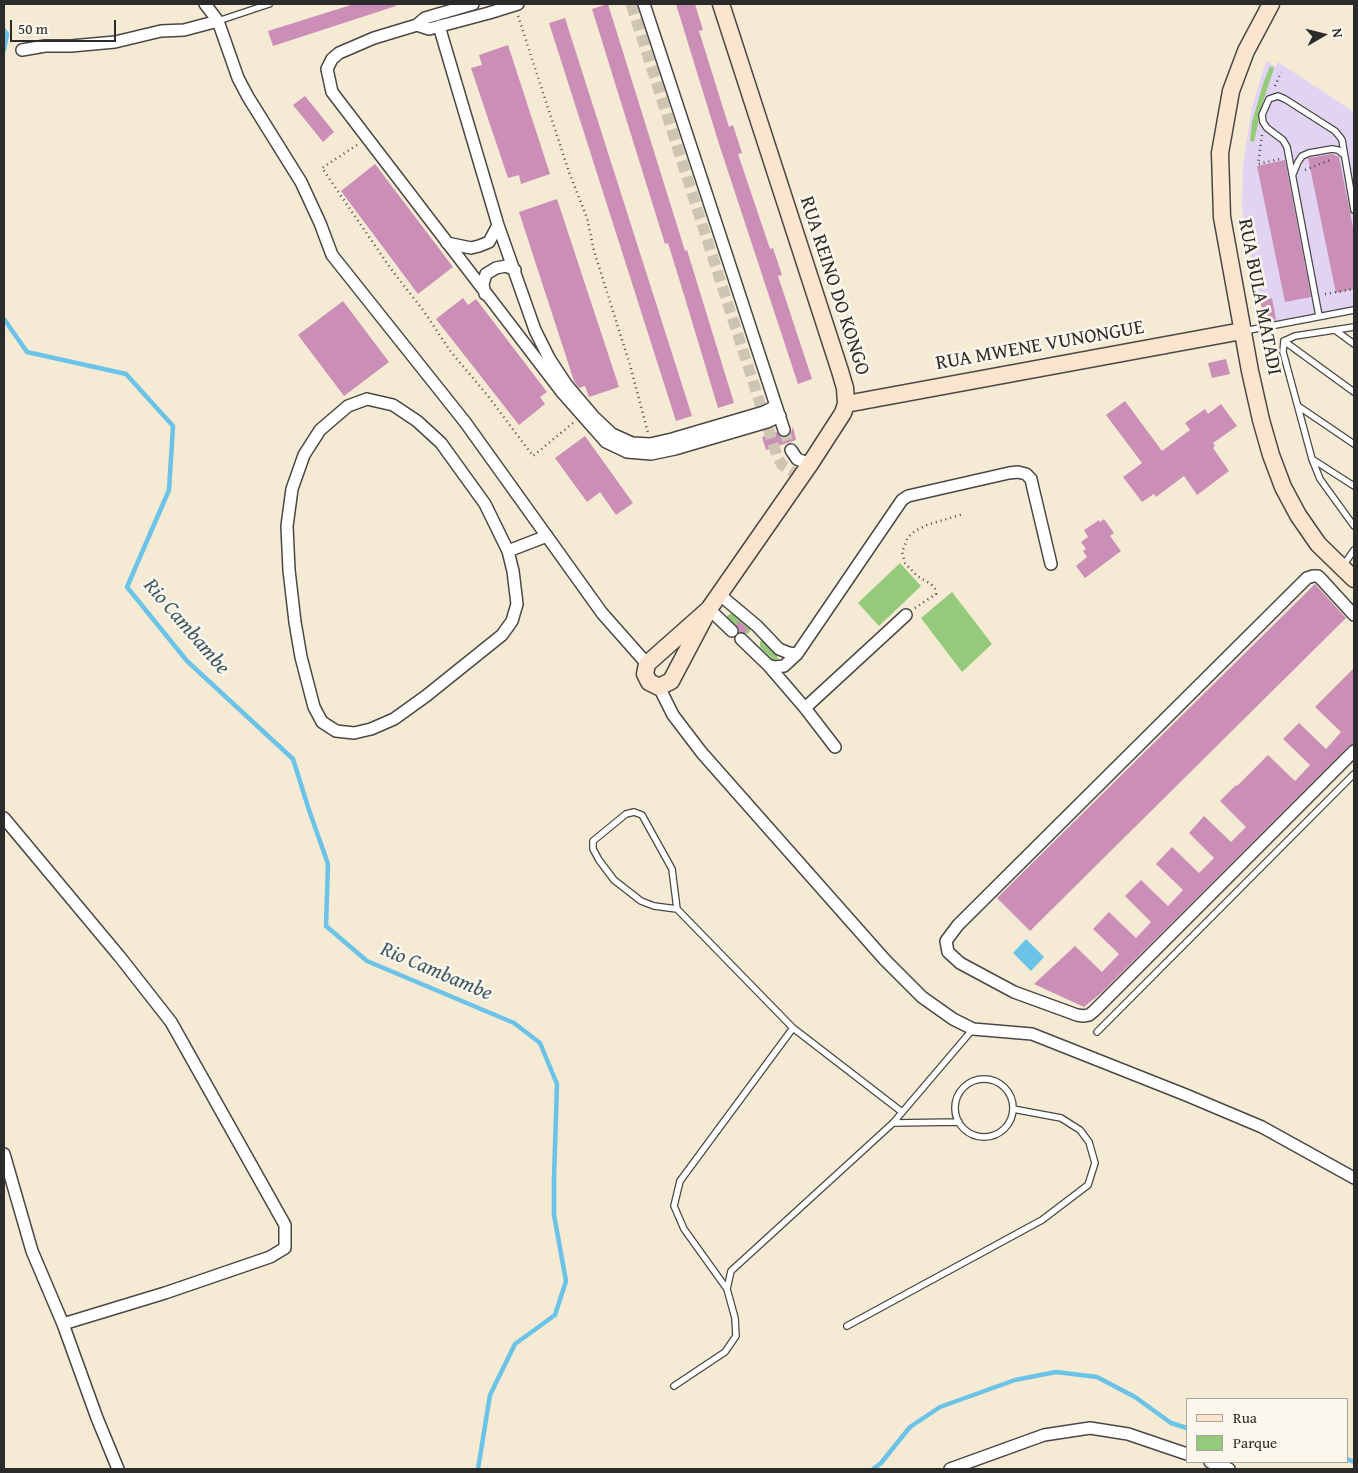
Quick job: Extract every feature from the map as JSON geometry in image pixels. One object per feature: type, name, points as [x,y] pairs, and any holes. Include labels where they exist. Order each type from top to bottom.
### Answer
[{"type":"street","points":[[205,4],[218,20],[238,78],[248,97],[302,182],[332,256],[466,422],[602,613],[647,664],[644,674],[649,682],[659,688],[673,715],[702,753],[885,960],[922,997],[953,1019],[974,1029],[1032,1034],[1041,1037],[1186,1095],[1262,1128],[1354,1178]]},
{"type":"street","points":[[473,4],[425,18],[417,25],[374,38],[339,53],[332,59],[327,69],[332,92],[485,294],[581,415],[606,442],[627,452],[651,454],[767,422],[778,411]]},
{"type":"street","points":[[417,25],[429,29],[489,14],[516,4]]},
{"type":"street","points":[[644,4],[784,430]]},
{"type":"street","name":"RUA REINO DO KONGO","points":[[659,688],[671,681],[709,610],[810,464],[843,414],[846,404],[845,388],[840,371],[721,4]]},
{"type":"street","name":"RUA BULA MATADI","points":[[1272,4],[1246,51],[1231,91],[1220,153],[1222,216],[1242,331],[1261,420],[1283,487],[1298,515],[1318,544],[1348,573]]},
{"type":"street","points":[[22,50],[45,46],[116,42],[161,31],[184,30],[218,20]]},
{"type":"street","points":[[439,26],[498,225],[535,330],[549,358],[566,384],[612,434],[632,443],[650,444],[764,412],[778,411]]},
{"type":"street","points":[[447,243],[471,248],[479,246],[489,242],[498,225]]},
{"type":"street","points":[[485,294],[486,274],[496,268],[506,266],[515,270]]},
{"type":"street","name":"RUA MWENE VUNONGUE","points":[[846,404],[1242,331]]},
{"type":"street","points":[[367,400],[393,405],[417,421],[441,444],[485,504],[508,551],[513,571],[517,604],[512,621],[502,635],[394,719],[371,729],[354,733],[336,731],[322,722],[314,707],[301,657],[289,570],[287,526],[292,489],[304,455],[320,430],[348,406],[367,400]]},
{"type":"street","points":[[791,450],[797,459],[810,464]]},
{"type":"street","points":[[768,666],[784,666],[797,654],[902,500],[908,496],[1009,473],[1018,472],[1026,474],[1031,479],[1051,564]]},
{"type":"street","points":[[508,551],[547,536]]},
{"type":"street","points":[[1354,615],[1322,580],[1313,576],[1307,578],[958,925],[946,941],[948,952],[960,963],[1014,992],[1076,1015],[1083,1016],[1089,1014],[1354,752]]},
{"type":"street","points":[[720,595],[757,626],[779,649],[797,654]]},
{"type":"street","points":[[709,610],[768,666],[805,708],[835,747]]},
{"type":"street","name":"RUA REINO DO KONGO","points":[[647,664],[709,610]]},
{"type":"street","points":[[805,708],[906,615]]},
{"type":"street","points":[[739,637],[756,632],[757,626]]},
{"type":"street","points":[[4,818],[120,957],[171,1022],[285,1225],[285,1248],[270,1258],[63,1324]]},
{"type":"street","points":[[4,1154],[6,1168],[32,1251],[63,1324],[97,1418],[118,1469]]},
{"type":"street","points":[[950,1469],[1044,1435],[1090,1428],[1128,1434],[1186,1454]]},
{"type":"lane","points":[[218,20],[269,4]]},
{"type":"lane","points":[[1318,316],[1287,147],[1283,140],[1267,128],[1263,122],[1262,115],[1271,97],[1278,96],[1285,99],[1335,131],[1342,140],[1354,210]]},
{"type":"lane","points":[[1292,175],[1302,156],[1309,153],[1332,149],[1338,150],[1344,155]]},
{"type":"lane","points":[[1242,331],[1354,310]]},
{"type":"lane","points":[[1284,341],[1295,336],[1354,327]]},
{"type":"lane","points":[[1335,330],[1354,344]]},
{"type":"lane","points":[[1284,341],[1354,392]]},
{"type":"lane","points":[[1284,341],[1283,352],[1312,459],[1320,479],[1354,526]]},
{"type":"lane","points":[[1298,406],[1354,444]]},
{"type":"lane","points":[[1312,459],[1354,486]]},
{"type":"lane","points":[[1348,573],[1354,550]]},
{"type":"lane","points":[[1097,1032],[1354,774]]},
{"type":"lane","points":[[677,909],[654,906],[641,901],[614,880],[593,849],[593,841],[626,814],[634,812],[642,815],[672,868],[677,909],[792,1028],[902,1112]]},
{"type":"lane","points":[[674,1386],[724,1352],[736,1336],[735,1318],[727,1289],[684,1229],[674,1206],[680,1181],[792,1028]]},
{"type":"lane","points":[[727,1289],[731,1271],[893,1123],[974,1029]]},
{"type":"lane","points":[[985,1079],[1002,1085],[1008,1092],[1012,1100],[1012,1118],[1008,1126],[1001,1132],[984,1138],[974,1136],[965,1130],[959,1122],[956,1113],[958,1098],[966,1086],[975,1081],[985,1079]]},
{"type":"lane","points":[[846,1326],[1042,1220],[1088,1185],[1095,1163],[1089,1142],[1080,1130],[1062,1118],[1013,1109]]},
{"type":"lane","points":[[893,1123],[959,1122]]},
{"type":"path","points":[[516,4],[569,172],[587,218],[594,251],[639,397],[650,444]]},
{"type":"path","points":[[367,138],[322,168],[451,352],[488,396],[533,456],[581,415]]},
{"type":"path","points":[[1292,175],[1344,155]]},
{"type":"path","points":[[906,615],[936,594],[931,584],[916,576],[905,563],[902,552],[908,537],[915,530],[963,514]]},
{"type":"shaded area","points":[[1266,61],[1276,67],[1278,62],[1354,112],[1354,307],[1265,323],[1242,208],[1243,165],[1252,107]]},
{"type":"green space","points":[[1270,66],[1274,68],[1262,105],[1254,142],[1250,141],[1252,122]]},
{"type":"green space","points":[[900,563],[921,586],[879,626],[858,603]]},
{"type":"green space","points":[[952,592],[992,644],[962,672],[921,618]]},
{"type":"green space","points":[[733,614],[750,628],[750,632],[745,635],[728,621],[727,616]]},
{"type":"green space","points":[[760,641],[766,641],[777,654],[778,660],[772,659],[760,647]]},
{"type":"water","points":[[1026,939],[1044,957],[1031,971],[1013,953]]},
{"type":"building","points":[[354,4],[395,4],[396,6],[273,46],[268,31]]},
{"type":"building","points":[[608,4],[734,403],[718,408],[668,243],[665,244],[592,9]]},
{"type":"building","points":[[676,4],[695,4],[703,30],[699,31],[729,127],[733,125],[742,153],[738,154],[770,249],[773,248],[782,275],[778,276],[812,379],[798,384],[719,144]]},
{"type":"building","points":[[565,18],[692,416],[676,421],[549,23]]},
{"type":"building","points":[[508,45],[550,174],[521,184],[519,175],[508,178],[471,68],[482,65],[479,55]]},
{"type":"building","points":[[305,96],[334,132],[323,142],[293,105]]},
{"type":"building","points":[[1332,154],[1339,157],[1354,232],[1354,289],[1336,293],[1308,158]]},
{"type":"building","points":[[1285,160],[1311,297],[1285,302],[1257,166]]},
{"type":"building","points":[[375,164],[453,267],[418,294],[341,191]]},
{"type":"building","points":[[557,199],[619,387],[589,397],[585,386],[579,388],[574,381],[519,212]]},
{"type":"building","points":[[463,298],[468,305],[476,299],[547,392],[540,397],[545,404],[519,425],[436,319]]},
{"type":"building","points":[[1272,298],[1276,319],[1265,321],[1260,301]]},
{"type":"building","points":[[343,301],[389,362],[344,396],[298,335]]},
{"type":"building","points":[[1226,359],[1230,374],[1212,378],[1208,363]]},
{"type":"building","points":[[1125,401],[1162,451],[1190,430],[1185,423],[1205,409],[1208,414],[1221,404],[1237,426],[1213,443],[1215,446],[1213,448],[1229,471],[1197,495],[1184,476],[1156,497],[1154,494],[1142,502],[1123,477],[1142,463],[1106,415]]},
{"type":"building","points":[[793,427],[796,440],[766,450],[762,437],[777,432],[782,437],[787,437],[790,435]]},
{"type":"building","points":[[585,436],[633,503],[616,515],[600,492],[587,502],[555,458]]},
{"type":"building","points":[[1104,519],[1114,533],[1110,536],[1121,551],[1085,578],[1076,566],[1087,557],[1083,551],[1086,549],[1081,542],[1088,537],[1084,530],[1099,520],[1100,522]]},
{"type":"building","points":[[1315,584],[1346,618],[1030,931],[997,898]]},
{"type":"building","points":[[739,621],[748,629],[745,633],[739,632],[736,625]]},
{"type":"building","points":[[1354,668],[1354,744],[1349,746],[1101,993],[1084,1007],[1034,984],[1075,946],[1102,972],[1119,954],[1093,929],[1109,912],[1136,938],[1151,922],[1125,896],[1141,880],[1168,906],[1183,890],[1156,864],[1172,847],[1199,873],[1214,858],[1189,833],[1204,816],[1231,842],[1246,827],[1220,801],[1268,755],[1295,781],[1310,765],[1283,739],[1299,723],[1326,749],[1341,732],[1315,707]]},
{"type":"waterway","name":"Rio Cambambe","points":[[4,30],[7,34],[4,50]]},
{"type":"waterway","name":"Rio Cambambe","points":[[4,319],[27,352],[126,374],[173,426],[169,490],[127,587],[187,661],[293,759],[328,864],[326,926],[367,961],[514,1023],[540,1043],[557,1084],[554,1215],[566,1281],[555,1315],[515,1344],[490,1395],[478,1469]]},
{"type":"waterway","name":"Rio Cambambe","points":[[873,1469],[881,1463],[910,1427],[940,1407],[1015,1380],[1056,1372],[1097,1377],[1135,1397],[1171,1423],[1186,1428]]},
{"type":"waterway","name":"Rio Cambambe","points":[[1348,1459],[1354,1462]]},
{"type":"tunnel","points":[[631,4],[777,456],[782,465],[801,477]]},
{"type":"tunnel","points":[[784,430],[791,450]]}]
